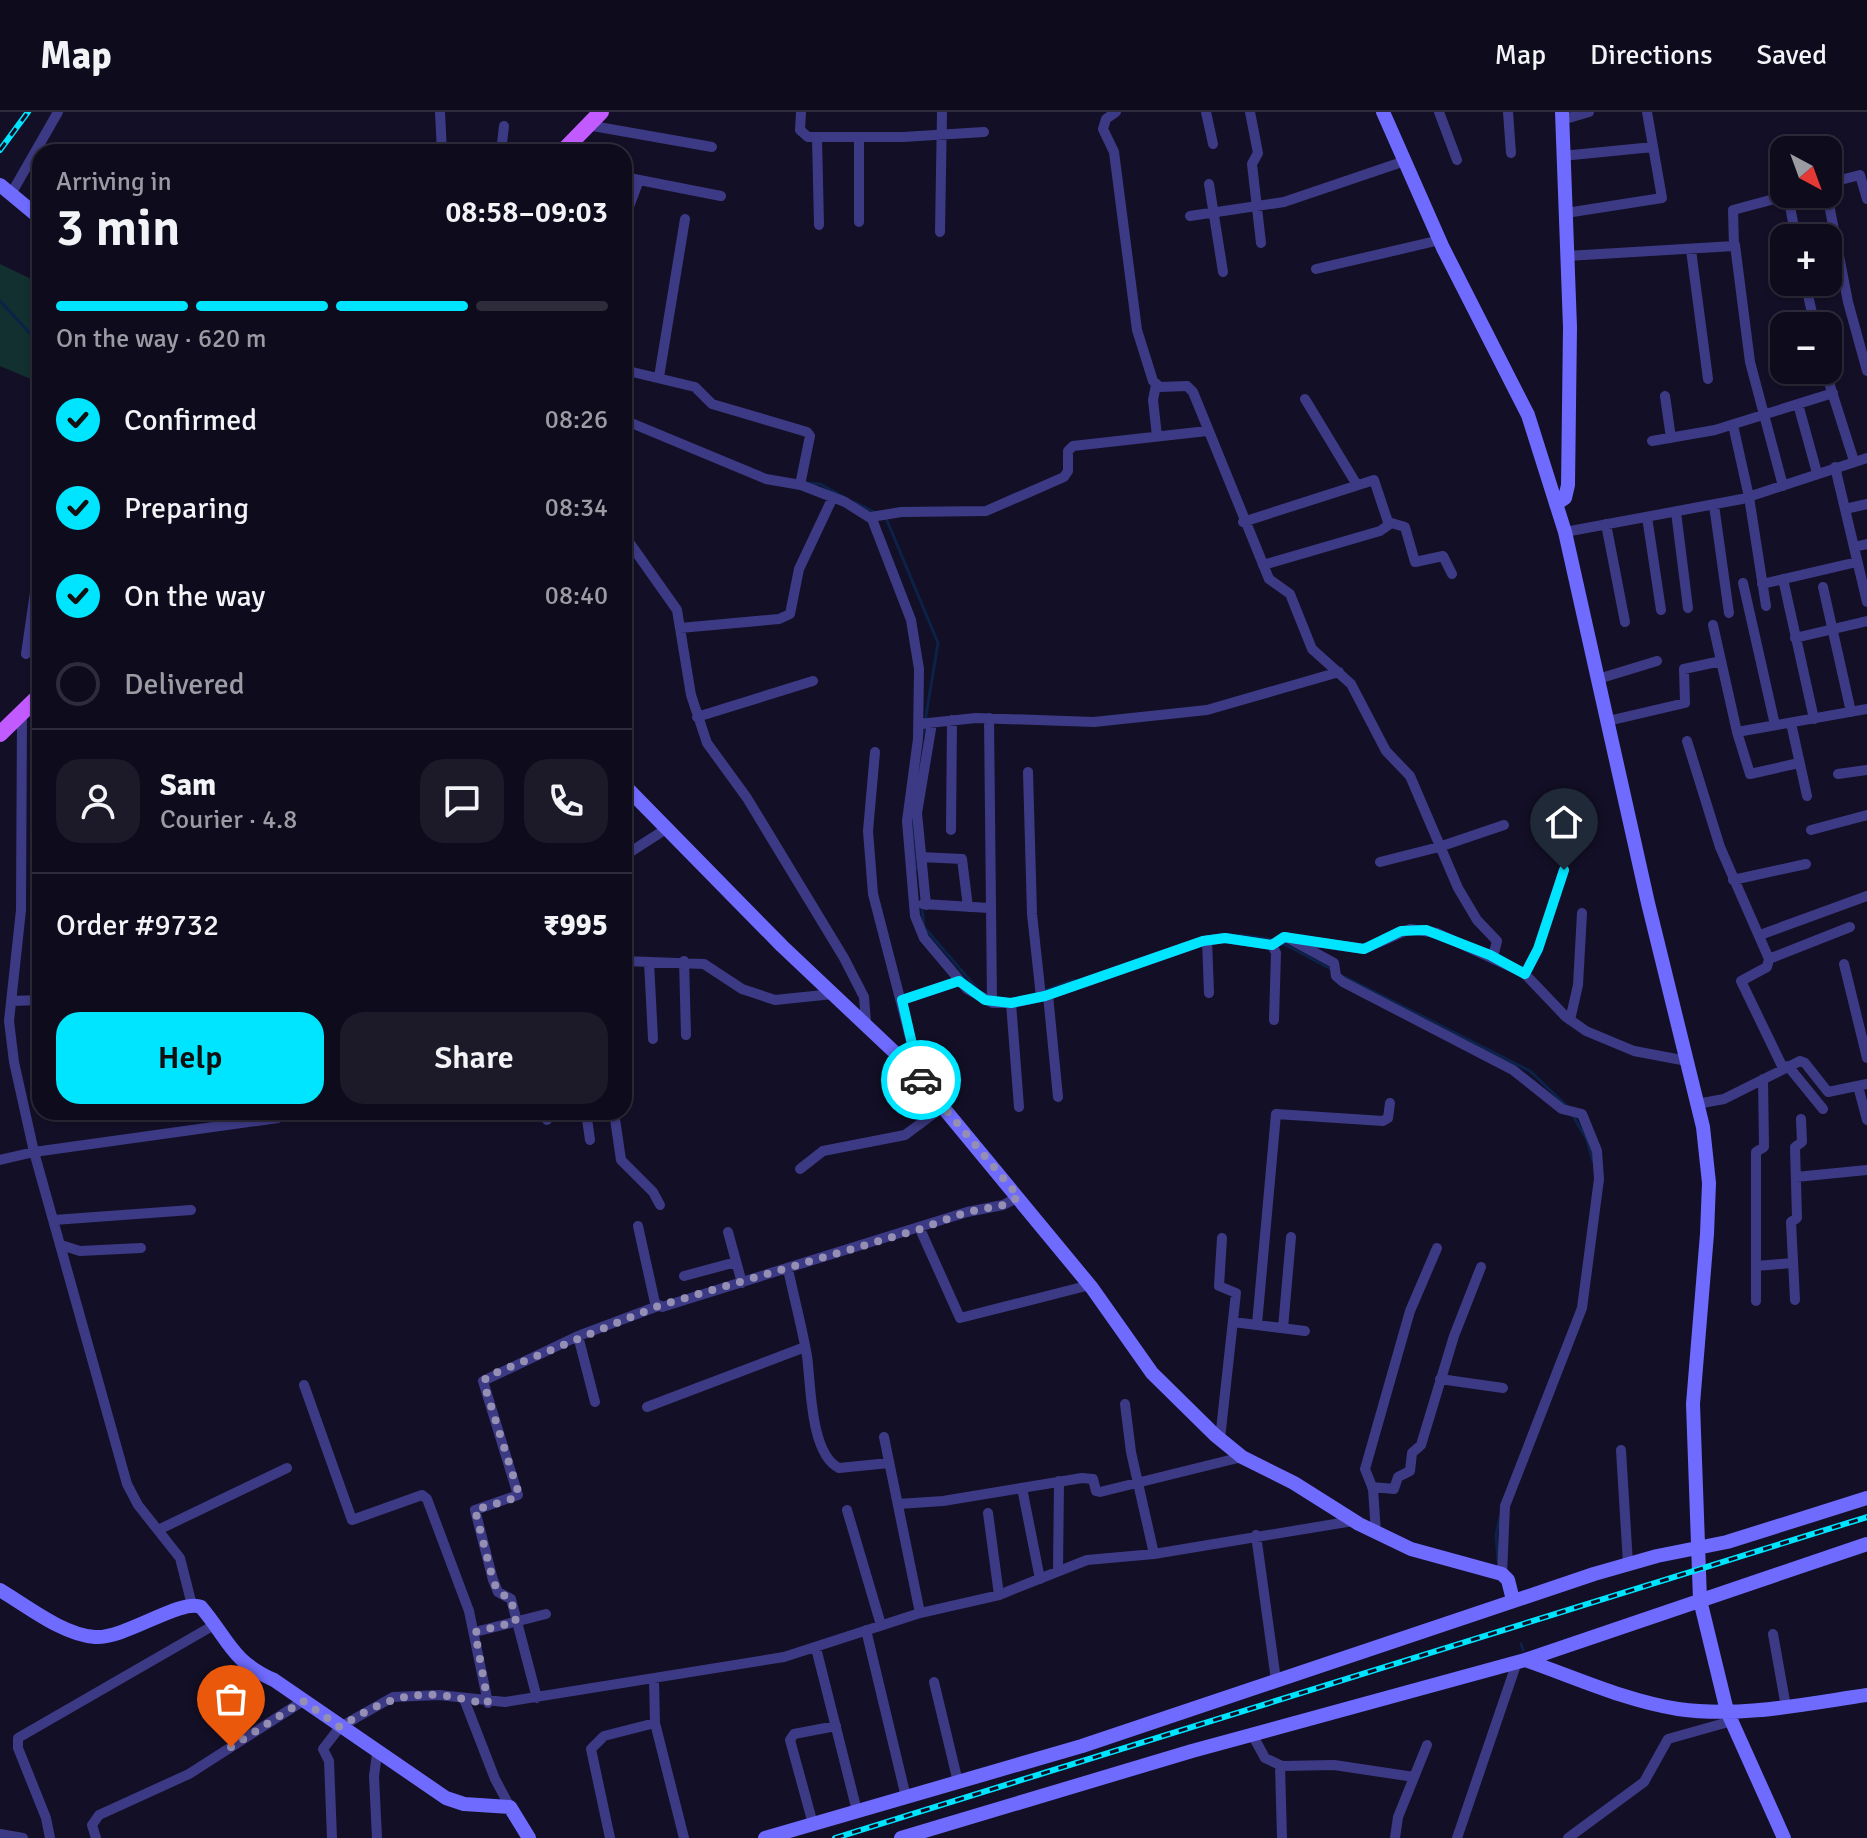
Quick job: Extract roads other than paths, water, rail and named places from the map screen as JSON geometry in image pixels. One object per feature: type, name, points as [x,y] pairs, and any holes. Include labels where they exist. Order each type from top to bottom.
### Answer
[{"type":"main road","points":[[569,144],[601,112]]},
{"type":"main road","points":[[0,734],[32,703]]},
{"type":"street","points":[[37,144],[58,112]]},
{"type":"street","points":[[440,112],[442,144]]},
{"type":"street","points":[[801,112],[801,133],[817,138],[984,132]]},
{"type":"street","points":[[940,232],[942,112]]},
{"type":"street","points":[[1116,112],[1106,119],[1103,129],[1117,168],[1137,330],[1156,385],[1153,400],[1157,436]]},
{"type":"street","points":[[1206,112],[1213,144]]},
{"type":"street","points":[[1250,112],[1258,153],[1252,164],[1261,243]]},
{"type":"street","points":[[1383,112],[1440,240],[1528,415],[1565,532],[1697,1104],[1709,1183],[1693,1404],[1700,1600],[1729,1716],[1784,1838]]},
{"type":"street","points":[[1439,112],[1457,160]]},
{"type":"street","points":[[1508,112],[1511,153]]},
{"type":"street","points":[[1556,504],[1565,498],[1568,485],[1567,256],[1562,116],[1589,112]]},
{"type":"street","points":[[1566,213],[1662,198],[1647,112]]},
{"type":"street","points":[[587,125],[712,147]]},
{"type":"street","points":[[502,144],[504,126]]},
{"type":"street","points":[[859,137],[859,222]]},
{"type":"street","points":[[817,138],[819,225]]},
{"type":"street","points":[[1562,156],[1653,147]]},
{"type":"street","points":[[32,151],[6,190],[32,211]]},
{"type":"street","points":[[1190,216],[1300,197],[1405,161]]},
{"type":"street","points":[[1842,180],[1860,175],[1867,199]]},
{"type":"street","points":[[632,179],[721,196]]},
{"type":"street","points":[[632,199],[639,180]]},
{"type":"street","points":[[1209,184],[1223,272]]},
{"type":"street","points":[[1770,200],[1733,210],[1750,362],[1783,486]]},
{"type":"street","points":[[1830,208],[1848,302],[1867,371]]},
{"type":"street","points":[[659,377],[685,219]]},
{"type":"street","points":[[1316,269],[1440,240]]},
{"type":"street","points":[[1567,256],[1735,245]]},
{"type":"street","points":[[1691,250],[1708,379]]},
{"type":"street","points":[[632,372],[695,387],[712,404],[807,432],[810,436],[800,481]]},
{"type":"street","points":[[1830,384],[1854,461]]},
{"type":"street","points":[[1156,385],[1190,388],[1243,522],[1271,582],[1290,594],[1312,649],[1354,688],[1386,751],[1412,780],[1439,847],[1471,911],[1497,941],[1493,957]]},
{"type":"street","points":[[1652,441],[1733,425],[1833,393]]},
{"type":"street","points":[[1665,396],[1671,438]]},
{"type":"street","points":[[1305,399],[1357,485]]},
{"type":"street","points":[[1798,404],[1817,473]]},
{"type":"street","points":[[632,423],[766,479],[800,481],[876,516],[986,511],[1064,477],[1068,471],[1068,451],[1073,446],[1207,431]]},
{"type":"street","points":[[1733,425],[1749,497],[1766,606]]},
{"type":"street","points":[[1565,532],[1749,497],[1867,458]]},
{"type":"street","points":[[1835,467],[1867,602]]},
{"type":"street","points":[[1243,522],[1376,481],[1390,524]]},
{"type":"street","points":[[680,628],[779,619],[790,614],[799,569],[833,497]]},
{"type":"street","points":[[1845,509],[1867,504]]},
{"type":"street","points":[[1714,505],[1729,613]]},
{"type":"street","points":[[1676,512],[1688,608]]},
{"type":"street","points":[[876,516],[911,620],[925,724],[917,813],[921,904]]},
{"type":"street","points":[[1647,517],[1661,610]]},
{"type":"street","points":[[1263,565],[1380,531],[1390,524],[1404,525],[1416,563],[1443,556],[1452,574]]},
{"type":"street","points":[[1606,524],[1625,622]]},
{"type":"street","points":[[1854,547],[1867,544]]},
{"type":"street","points":[[632,546],[673,603],[697,717],[714,754],[747,798],[844,958],[864,997],[866,1022]]},
{"type":"street","points":[[1762,584],[1857,562]]},
{"type":"street","points":[[1783,579],[1814,719]]},
{"type":"street","points":[[1743,583],[1775,725]]},
{"type":"street","points":[[1823,587],[1851,712]]},
{"type":"street","points":[[26,654],[32,613]]},
{"type":"street","points":[[1795,638],[1867,621]]},
{"type":"street","points":[[1713,625],[1737,732],[1750,774],[1799,763]]},
{"type":"street","points":[[1598,679],[1657,661]]},
{"type":"street","points":[[1608,721],[1685,703],[1684,669],[1721,661]]},
{"type":"street","points":[[925,724],[989,718],[1084,723],[1207,710],[1339,672]]},
{"type":"street","points":[[697,717],[813,681]]},
{"type":"street","points":[[1737,732],[1867,709]]},
{"type":"street","points":[[22,713],[24,832],[9,1021],[14,1062],[34,1152],[127,1484],[138,1505],[180,1558],[192,1605]]},
{"type":"street","points":[[989,718],[992,1000]]},
{"type":"street","points":[[951,830],[952,720]]},
{"type":"street","points":[[1791,723],[1807,796]]},
{"type":"street","points":[[925,724],[907,821],[924,938],[959,981],[974,994],[1011,1003],[1207,940],[1225,938],[1364,949],[1401,931],[1416,929],[1437,933],[1525,974],[1570,1020],[1586,1031],[1634,1051],[1687,1061]]},
{"type":"street","points":[[1687,741],[1699,787],[1733,880],[1769,959],[1770,965],[1741,981],[1785,1067],[1823,1109]]},
{"type":"street","points":[[875,752],[868,831],[873,894],[912,1044],[902,1059]]},
{"type":"street","points":[[1838,774],[1867,770]]},
{"type":"street","points":[[1028,772],[1032,914],[1058,1097]]},
{"type":"street","points":[[632,793],[902,1059],[1090,1285],[1152,1373],[1220,1439],[1242,1457],[1294,1483],[1376,1533],[1411,1549],[1502,1574],[1508,1580],[1513,1600]]},
{"type":"street","points":[[1811,830],[1867,815]]},
{"type":"street","points":[[1380,862],[1439,847],[1504,825]]},
{"type":"street","points":[[632,851],[666,829]]},
{"type":"street","points":[[921,857],[962,859],[968,907]]},
{"type":"street","points":[[1733,880],[1806,864]]},
{"type":"street","points":[[1525,974],[1538,949],[1564,870]]},
{"type":"street","points":[[1760,935],[1867,896]]},
{"type":"street","points":[[921,904],[989,908]]},
{"type":"street","points":[[1570,1020],[1578,985],[1582,913]]},
{"type":"street","points":[[1769,959],[1850,927]]},
{"type":"street","points":[[1207,940],[1209,993]]},
{"type":"street","points":[[1279,942],[1329,959],[1337,973],[1524,1076],[1568,1110],[1582,1114],[1591,1134],[1599,1169],[1584,1295],[1576,1329],[1505,1506],[1502,1574]]},
{"type":"street","points":[[1274,1020],[1279,942]]},
{"type":"street","points":[[632,961],[684,961],[709,966],[742,989],[775,1000],[833,994]]},
{"type":"street","points":[[684,961],[686,1035]]},
{"type":"street","points":[[649,962],[653,1039]]},
{"type":"street","points":[[1844,964],[1867,1058]]},
{"type":"street","points":[[902,1000],[959,981]]},
{"type":"street","points":[[12,1001],[32,1000]]},
{"type":"street","points":[[1011,1003],[1019,1107]]},
{"type":"street","points":[[1697,1104],[1724,1099],[1785,1067],[1805,1063],[1828,1092],[1862,1085],[1867,1120]]},
{"type":"street","points":[[1756,1301],[1756,1151],[1764,1147],[1763,1079]]},
{"type":"street","points":[[1257,1324],[1276,1114],[1386,1121],[1390,1103]]},
{"type":"street","points":[[800,1169],[827,1149],[905,1135],[944,1106]]},
{"type":"street","points":[[1795,1300],[1791,1222],[1797,1218],[1795,1147],[1802,1142],[1801,1119]]},
{"type":"street","points":[[0,1160],[34,1152],[264,1120]]},
{"type":"street","points":[[587,1120],[590,1140]]},
{"type":"street","points":[[615,1120],[621,1160],[653,1192],[660,1205]]},
{"type":"street","points":[[1796,1177],[1867,1170]]},
{"type":"street","points":[[537,1698],[511,1599],[498,1592],[493,1580],[475,1510],[518,1495],[483,1381],[578,1336],[658,1306],[1019,1197]]},
{"type":"street","points":[[54,1220],[191,1210]]},
{"type":"street","points":[[638,1226],[658,1306]]},
{"type":"street","points":[[920,1229],[960,1318],[1090,1285]]},
{"type":"street","points":[[728,1232],[742,1283]]},
{"type":"street","points":[[1283,1328],[1291,1237]]},
{"type":"street","points":[[1220,1439],[1235,1291],[1219,1285],[1222,1238]]},
{"type":"street","points":[[61,1245],[80,1251],[141,1248]]},
{"type":"street","points":[[1376,1533],[1372,1487],[1365,1469],[1380,1406],[1410,1311],[1437,1248]]},
{"type":"street","points":[[684,1276],[736,1262]]},
{"type":"street","points":[[1756,1266],[1792,1263]]},
{"type":"street","points":[[1372,1487],[1394,1489],[1399,1476],[1410,1471],[1412,1453],[1421,1446],[1440,1379],[1481,1267]]},
{"type":"street","points":[[788,1269],[805,1347],[817,1433],[831,1463],[839,1468],[889,1463]]},
{"type":"street","points":[[1233,1322],[1305,1331]]},
{"type":"street","points":[[578,1336],[595,1402]]},
{"type":"street","points":[[647,1407],[805,1347]]},
{"type":"street","points":[[1440,1379],[1503,1388]]},
{"type":"street","points":[[304,1385],[352,1520],[425,1496],[475,1632],[488,1703]]},
{"type":"street","points":[[1125,1404],[1154,1554]]},
{"type":"street","points":[[884,1437],[920,1613]]},
{"type":"street","points":[[1621,1450],[1628,1564]]},
{"type":"street","points":[[898,1504],[1092,1479],[1098,1492],[1242,1457]]},
{"type":"street","points":[[158,1530],[287,1468]]},
{"type":"street","points":[[1058,1571],[1059,1481]]},
{"type":"street","points":[[1022,1488],[1040,1579]]},
{"type":"street","points":[[765,1838],[1082,1746],[1628,1564],[1727,1542],[1867,1498]]},
{"type":"street","points":[[847,1510],[881,1625]]},
{"type":"street","points":[[988,1513],[999,1595]]},
{"type":"street","points":[[332,1838],[329,1761],[323,1749],[340,1727],[393,1697],[439,1695],[488,1703],[537,1698],[784,1657],[920,1613],[999,1595],[1094,1559],[1154,1554],[1353,1521]]},
{"type":"street","points":[[1256,1535],[1276,1680]]},
{"type":"street","points":[[901,1838],[1521,1661],[1867,1544]]},
{"type":"street","points":[[0,1590],[79,1635],[95,1638],[134,1630],[192,1605],[201,1607],[238,1659],[377,1754],[455,1801],[510,1807]]},
{"type":"street","points":[[475,1632],[546,1614]]},
{"type":"street","points":[[50,1838],[46,1818],[18,1748],[18,1738],[214,1625]]},
{"type":"street","points":[[866,1630],[906,1797]]},
{"type":"street","points":[[1773,1634],[1786,1707]]},
{"type":"street","points":[[816,1648],[857,1811]]},
{"type":"street","points":[[1521,1661],[1659,1705],[1729,1716]]},
{"type":"street","points":[[1457,1838],[1521,1661]]},
{"type":"street","points":[[654,1679],[655,1723],[684,1838]]},
{"type":"street","points":[[934,1682],[958,1782]]},
{"type":"street","points":[[1568,1838],[1644,1782],[1668,1739],[1729,1716],[1867,1695]]},
{"type":"street","points":[[464,1699],[489,1764],[529,1838]]},
{"type":"street","points":[[96,1838],[92,1825],[99,1815],[189,1774],[303,1701]]},
{"type":"street","points":[[610,1838],[591,1749],[604,1736],[655,1723]]},
{"type":"street","points":[[813,1824],[791,1736],[836,1726]]},
{"type":"street","points":[[1253,1736],[1265,1758],[1280,1765],[1334,1765],[1414,1777]]},
{"type":"street","points":[[1395,1838],[1398,1817],[1427,1745]]},
{"type":"street","points":[[377,1754],[373,1788],[377,1838]]},
{"type":"street","points":[[1280,1765],[1282,1838]]},
{"type":"street","points":[[0,1834],[23,1838]]},
{"type":"waterway","points":[[0,301],[32,335]]},
{"type":"waterway","points":[[806,483],[820,484],[844,497]]},
{"type":"waterway","points":[[854,502],[876,513]]},
{"type":"waterway","points":[[886,518],[938,643],[923,734]]},
{"type":"waterway","points":[[913,817],[917,869]]},
{"type":"waterway","points":[[922,908],[924,927],[980,992]]},
{"type":"waterway","points":[[1239,935],[1275,940]]},
{"type":"waterway","points":[[1282,943],[1331,969]]},
{"type":"waterway","points":[[1345,977],[1530,1071],[1568,1107]]},
{"type":"waterway","points":[[1044,991],[1074,980]]},
{"type":"waterway","points":[[1572,1114],[1587,1140],[1593,1161]]},
{"type":"waterway","points":[[1498,1561],[1496,1535],[1500,1517]]},
{"type":"waterway","points":[[1521,1644],[1523,1650]]},
{"type":"railway","points":[[0,150],[28,112]]},
{"type":"railway","points":[[835,1838],[1867,1517]]}]
